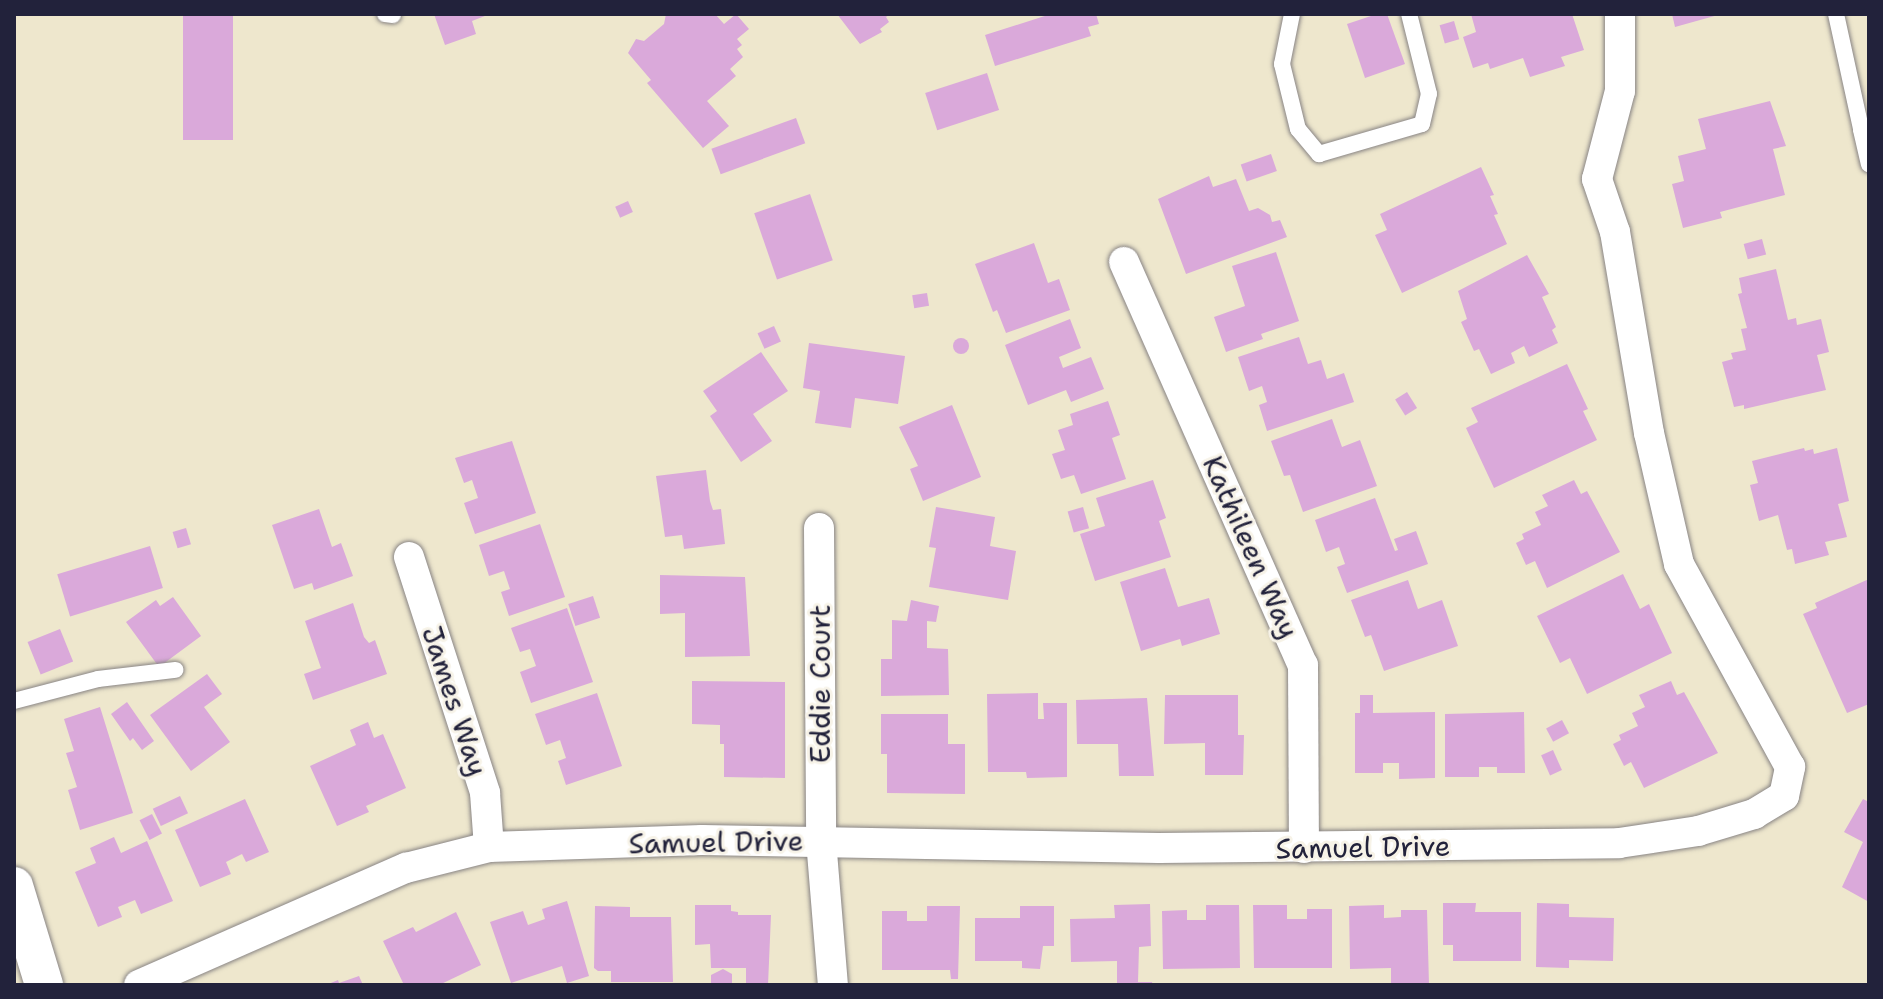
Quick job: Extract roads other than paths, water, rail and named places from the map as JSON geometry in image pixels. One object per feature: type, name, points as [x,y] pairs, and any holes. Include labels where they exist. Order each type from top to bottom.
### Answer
[{"type":"street","name":"Samuel Drive","points":[[139,985],[406,868],[489,847],[702,840],[1159,848],[1619,843],[1698,831],[1754,814],[1784,796],[1790,767],[1679,564],[1649,433],[1615,232],[1597,179],[1620,91],[1620,14]]},
{"type":"street","name":"Kathileen Way","points":[[1124,262],[1303,665],[1304,848]]},
{"type":"street","name":"Eddie Court","points":[[819,528],[821,840],[833,985]]},
{"type":"street","name":"James Way","points":[[409,557],[485,793],[489,847]]},
{"type":"street","points":[[14,886],[44,985]]},
{"type":"lane","points":[[385,14],[393,15]]},
{"type":"lane","points":[[1292,14],[1282,64],[1298,129],[1319,154],[1422,124],[1429,94],[1409,14]]},
{"type":"lane","points":[[1836,14],[1865,133],[1869,164]]},
{"type":"lane","points":[[14,701],[98,679],[175,670]]}]
